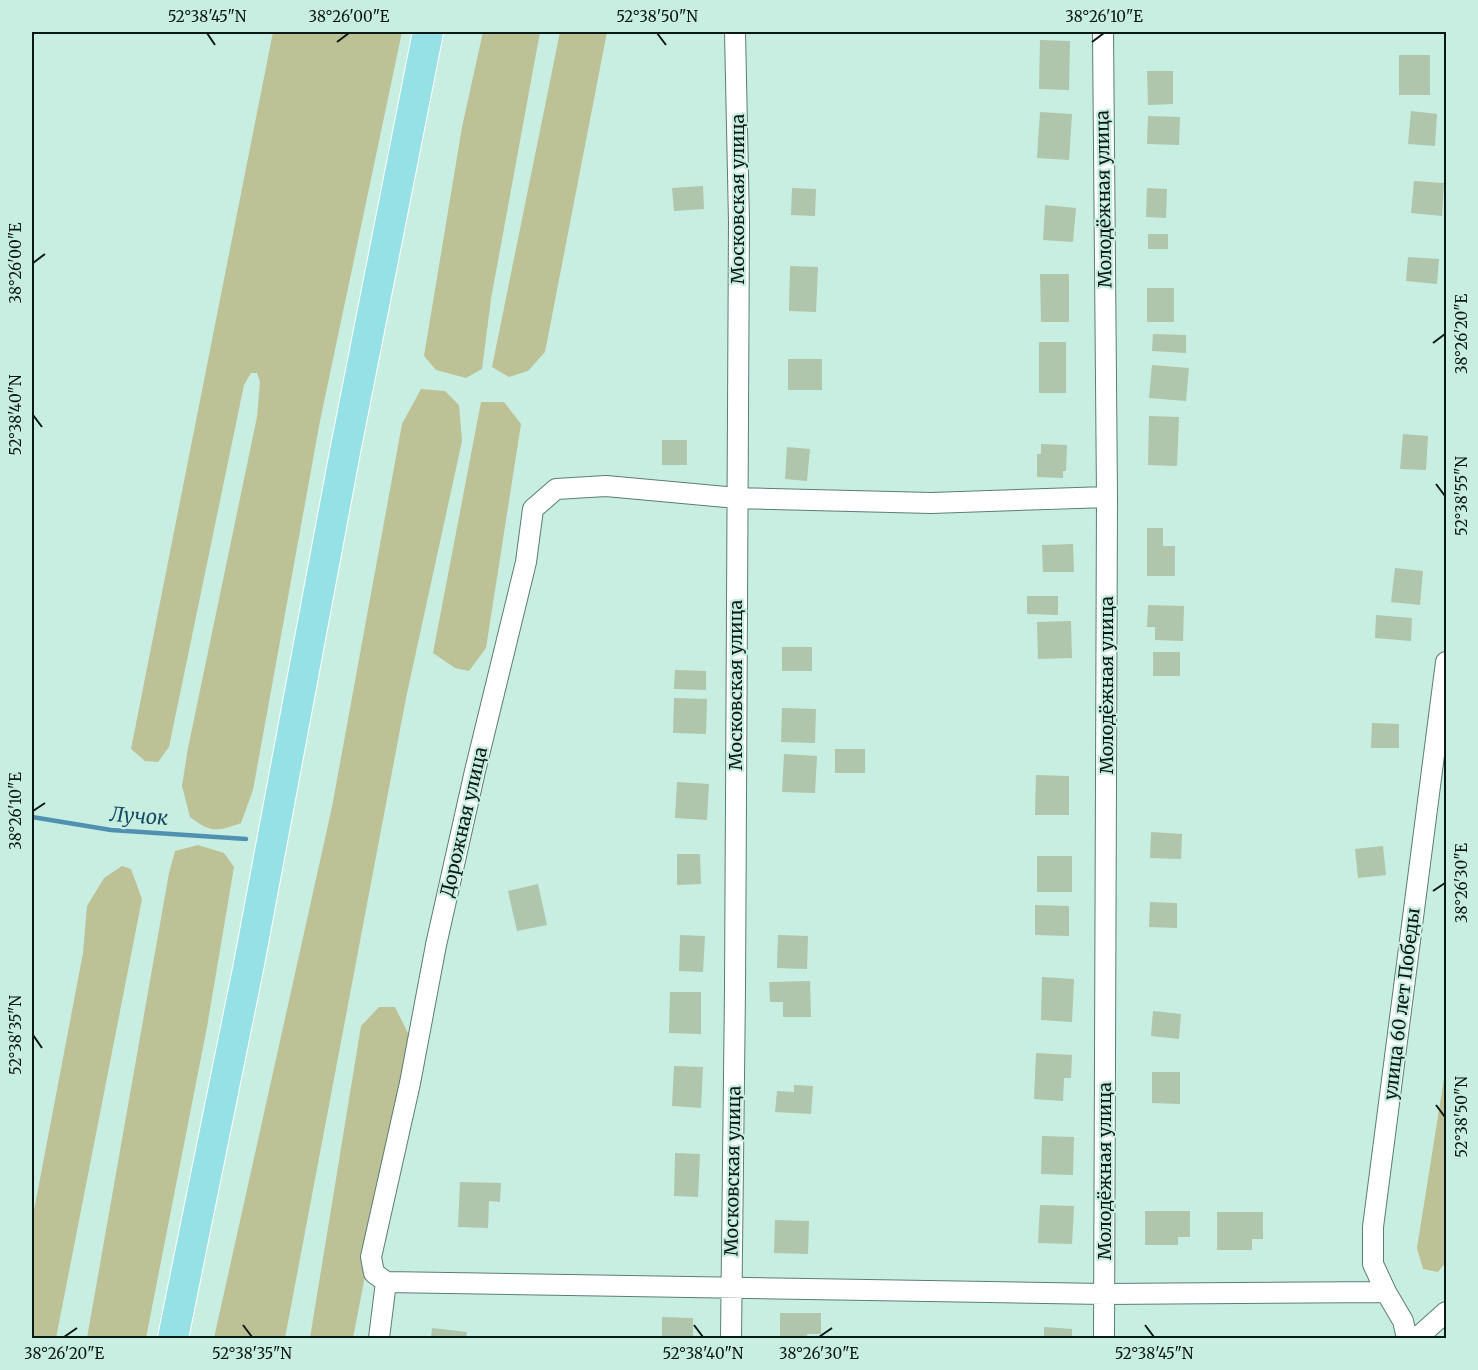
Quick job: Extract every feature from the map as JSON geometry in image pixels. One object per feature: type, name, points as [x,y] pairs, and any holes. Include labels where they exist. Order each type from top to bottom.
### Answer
[{"type":"main road","points":[[173,1338],[249,964],[345,452],[428,32]]},
{"type":"street","name":"Московская улица","points":[[730,1338],[735,977],[737,498],[738,210],[735,32]]},
{"type":"street","name":"Молодёжная улица","points":[[1103,32],[1107,497],[1104,1338]]},
{"type":"street","name":"Дорожная улица","points":[[386,1282],[374,1273],[371,1257],[410,1083],[436,945],[469,794],[526,562],[533,509],[556,489],[606,486],[737,498],[930,503],[1107,497]]},
{"type":"street","name":"улица 60 лет Победы","points":[[1407,1338],[1403,1321],[1373,1264],[1373,1227],[1441,746],[1446,662]]},
{"type":"street","points":[[379,1338],[386,1282],[1104,1294],[1386,1292]]},
{"type":"street","points":[[1417,1338],[1446,1312]]},
{"type":"green space","points":[[273,32],[402,32],[320,421],[253,790],[241,823],[214,829],[203,826],[190,817],[182,786],[257,417],[260,382],[257,373],[251,373],[244,385],[169,747],[158,762],[145,761],[131,749]]},
{"type":"green space","points":[[483,32],[540,32],[491,299],[482,369],[466,378],[436,370],[424,356],[462,127]]},
{"type":"green space","points":[[560,32],[607,32],[545,352],[528,371],[509,377],[492,367]]},
{"type":"green space","points":[[421,389],[445,391],[459,405],[462,441],[406,698],[285,1338],[214,1338],[332,807],[402,424]]},
{"type":"green space","points":[[481,402],[504,402],[521,424],[486,648],[469,671],[455,668],[433,653]]},
{"type":"green space","points":[[198,845],[224,853],[234,867],[207,1027],[146,1338],[87,1338],[169,873],[175,851]]},
{"type":"green space","points":[[122,866],[131,869],[142,899],[56,1338],[32,1338],[32,1221],[83,953],[87,906],[104,878]]},
{"type":"green space","points":[[379,1007],[395,1007],[411,1039],[353,1338],[310,1338],[361,1026]]},
{"type":"green space","points":[[1446,1066],[1446,1262],[1438,1272],[1423,1269],[1417,1248]]},
{"type":"building","points":[[1040,40],[1070,41],[1069,90],[1039,89]]},
{"type":"building","points":[[1399,55],[1430,55],[1430,95],[1399,95]]},
{"type":"building","points":[[1147,71],[1173,71],[1173,104],[1148,105]]},
{"type":"building","points":[[1411,111],[1437,114],[1435,146],[1408,144]]},
{"type":"building","points":[[1040,112],[1072,114],[1069,160],[1037,158]]},
{"type":"building","points":[[1148,116],[1180,117],[1179,145],[1147,144]]},
{"type":"building","points":[[1414,181],[1444,183],[1442,216],[1411,213]]},
{"type":"building","points":[[703,186],[704,209],[674,211],[672,188]]},
{"type":"building","points":[[792,188],[816,189],[815,216],[791,215]]},
{"type":"building","points":[[1147,188],[1167,189],[1166,218],[1146,217]]},
{"type":"building","points":[[1045,205],[1076,208],[1073,242],[1043,240]]},
{"type":"building","points":[[1148,234],[1168,234],[1168,249],[1148,249]]},
{"type":"building","points":[[1408,257],[1439,259],[1437,284],[1406,281]]},
{"type":"building","points":[[790,266],[818,267],[816,312],[789,311]]},
{"type":"building","points":[[1040,274],[1069,274],[1069,322],[1041,322]]},
{"type":"building","points":[[1147,288],[1174,288],[1174,322],[1147,322]]},
{"type":"building","points":[[1153,334],[1186,335],[1186,353],[1152,351]]},
{"type":"building","points":[[1039,342],[1066,342],[1066,393],[1039,393]]},
{"type":"building","points":[[788,359],[822,359],[822,390],[788,390]]},
{"type":"building","points":[[1152,365],[1189,368],[1186,401],[1149,398]]},
{"type":"building","points":[[1149,416],[1179,417],[1177,466],[1148,465]]},
{"type":"building","points":[[1403,434],[1428,436],[1426,470],[1400,469]]},
{"type":"building","points":[[662,440],[687,440],[687,465],[662,465]]},
{"type":"building","points":[[1041,444],[1067,445],[1066,471],[1063,471],[1063,478],[1037,477],[1037,454],[1041,454]]},
{"type":"building","points":[[787,447],[810,449],[807,481],[785,479]]},
{"type":"building","points":[[1147,528],[1163,528],[1163,546],[1175,546],[1175,576],[1147,576]]},
{"type":"building","points":[[1073,544],[1074,572],[1043,572],[1042,545]]},
{"type":"building","points":[[1395,568],[1423,571],[1420,605],[1391,602]]},
{"type":"building","points":[[1027,596],[1058,596],[1058,615],[1027,614]]},
{"type":"building","points":[[1148,605],[1184,606],[1183,641],[1155,640],[1155,627],[1147,627]]},
{"type":"building","points":[[1376,615],[1412,618],[1411,641],[1375,638]]},
{"type":"building","points":[[1071,621],[1072,658],[1038,659],[1037,622]]},
{"type":"building","points":[[782,647],[812,647],[812,671],[782,671]]},
{"type":"building","points":[[1153,652],[1180,652],[1180,676],[1153,676]]},
{"type":"building","points":[[675,670],[706,671],[706,690],[674,689]]},
{"type":"building","points":[[674,698],[707,699],[706,734],[673,733]]},
{"type":"building","points":[[782,708],[816,709],[815,743],[781,742]]},
{"type":"building","points":[[1372,723],[1399,724],[1399,748],[1371,748]]},
{"type":"building","points":[[835,749],[865,749],[865,773],[835,773]]},
{"type":"building","points":[[784,754],[817,756],[815,793],[782,792]]},
{"type":"building","points":[[1036,775],[1069,776],[1069,815],[1035,815]]},
{"type":"building","points":[[677,782],[709,784],[707,820],[675,818]]},
{"type":"building","points":[[1151,832],[1182,834],[1181,859],[1150,858]]},
{"type":"building","points":[[1383,846],[1386,875],[1358,878],[1355,849]]},
{"type":"building","points":[[677,854],[700,854],[701,884],[677,885]]},
{"type":"building","points":[[1037,856],[1072,856],[1072,892],[1037,892]]},
{"type":"building","points":[[538,884],[547,925],[517,931],[508,891]]},
{"type":"building","points":[[1150,902],[1177,903],[1177,928],[1149,927]]},
{"type":"building","points":[[1035,905],[1069,906],[1069,936],[1035,935]]},
{"type":"building","points":[[680,935],[705,936],[703,972],[679,971]]},
{"type":"building","points":[[778,935],[808,936],[807,969],[777,968]]},
{"type":"building","points":[[1042,977],[1074,979],[1072,1022],[1041,1020]]},
{"type":"building","points":[[810,981],[811,1017],[783,1017],[783,1002],[770,1002],[769,982]]},
{"type":"building","points":[[670,992],[701,992],[701,1034],[669,1033]]},
{"type":"building","points":[[1153,1011],[1181,1014],[1179,1039],[1151,1036]]},
{"type":"building","points":[[1036,1053],[1072,1055],[1071,1078],[1064,1078],[1063,1101],[1034,1099]]},
{"type":"building","points":[[674,1066],[703,1067],[701,1108],[672,1106]]},
{"type":"building","points":[[1152,1072],[1180,1072],[1180,1104],[1152,1103]]},
{"type":"building","points":[[794,1085],[813,1086],[811,1114],[775,1112],[777,1091],[794,1092]]},
{"type":"building","points":[[1042,1136],[1074,1137],[1073,1175],[1041,1174]]},
{"type":"building","points":[[675,1153],[700,1154],[698,1197],[674,1196]]},
{"type":"building","points":[[460,1182],[501,1183],[500,1202],[489,1201],[488,1228],[458,1227]]},
{"type":"building","points":[[1040,1205],[1074,1206],[1072,1244],[1038,1243]]},
{"type":"building","points":[[1145,1211],[1190,1211],[1190,1237],[1178,1237],[1178,1245],[1145,1245]]},
{"type":"building","points":[[1217,1212],[1263,1212],[1263,1239],[1252,1239],[1252,1250],[1217,1250]]},
{"type":"building","points":[[775,1220],[809,1221],[808,1254],[774,1253]]},
{"type":"building","points":[[780,1313],[821,1313],[821,1334],[807,1334],[807,1338],[780,1338]]},
{"type":"building","points":[[662,1317],[693,1318],[693,1338],[662,1338]]},
{"type":"building","points":[[1044,1327],[1072,1329],[1072,1338],[1044,1338]]},
{"type":"building","points":[[432,1328],[467,1332],[466,1338],[431,1338]]},
{"type":"waterway","name":"Лучок","points":[[32,817],[111,830],[246,839]]}]
